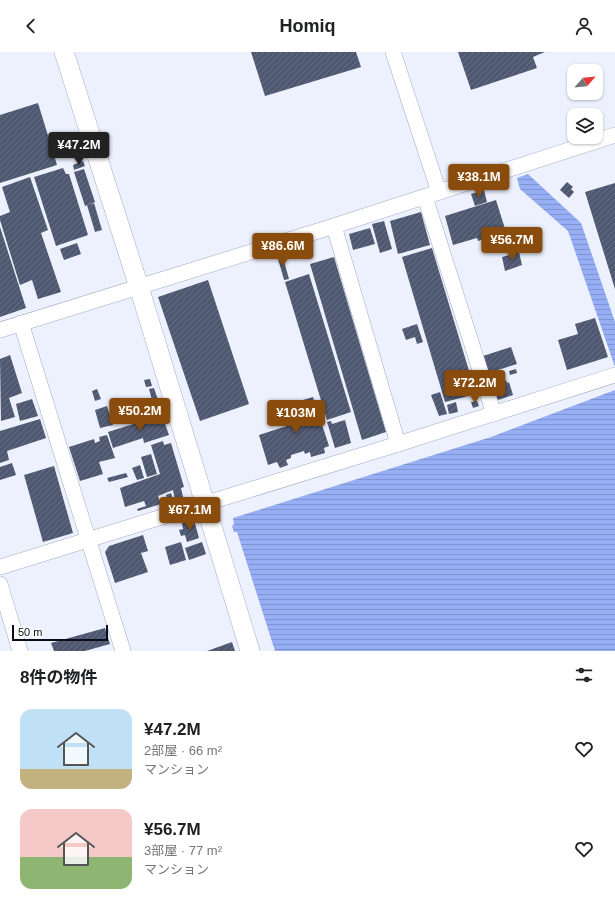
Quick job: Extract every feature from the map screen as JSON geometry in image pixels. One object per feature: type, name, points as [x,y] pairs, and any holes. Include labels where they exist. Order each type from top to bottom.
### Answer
[{"type":"street","points":[[64,52],[139,287],[250,651]]},
{"type":"street","points":[[393,52],[439,192]]},
{"type":"street","points":[[0,330],[334,226],[615,135]]},
{"type":"street","points":[[425,197],[494,414]]},
{"type":"street","points":[[334,226],[398,444]]},
{"type":"street","points":[[21,323],[123,651]]},
{"type":"street","points":[[0,567],[88,541],[615,376]]},
{"type":"street","points":[[0,584],[20,651]]},
{"type":"water","points":[[528,174],[581,223],[615,322],[615,367],[568,231],[520,189],[517,178]]},
{"type":"water","points":[[615,390],[615,651],[275,651],[237,532],[234,532],[232,526],[234,524],[233,518],[491,437]]},
{"type":"building","points":[[251,52],[356,52],[361,67],[265,96]]},
{"type":"building","points":[[458,52],[545,52],[533,57],[537,68],[471,90]]},
{"type":"building","points":[[38,103],[57,165],[0,183],[0,115]]},
{"type":"building","points":[[83,161],[85,166],[74,170],[73,165]]},
{"type":"building","points":[[63,168],[66,174],[69,174],[88,235],[56,246],[34,177]]},
{"type":"building","points":[[84,169],[95,202],[85,206],[74,172]]},
{"type":"building","points":[[30,177],[48,230],[41,233],[61,292],[38,299],[32,280],[20,285],[0,220],[0,216],[10,212],[2,187]]},
{"type":"building","points":[[567,182],[573,187],[571,189],[574,192],[569,198],[560,190]]},
{"type":"building","points":[[615,183],[615,289],[585,192]]},
{"type":"building","points":[[484,190],[487,202],[475,206],[471,194]]},
{"type":"building","points":[[496,200],[506,232],[478,241],[477,238],[453,245],[445,216]]},
{"type":"building","points":[[94,203],[102,230],[95,232],[87,205]]},
{"type":"building","points":[[421,212],[430,245],[398,254],[390,221]]},
{"type":"building","points":[[384,221],[392,249],[380,253],[372,224]]},
{"type":"building","points":[[0,227],[26,308],[0,317]]},
{"type":"building","points":[[370,228],[375,244],[353,250],[349,234]]},
{"type":"building","points":[[77,243],[81,254],[64,260],[60,249]]},
{"type":"building","points":[[432,248],[476,394],[445,402],[402,257]]},
{"type":"building","points":[[519,252],[522,265],[505,271],[502,257]]},
{"type":"building","points":[[282,254],[289,279],[284,280],[277,255]]},
{"type":"building","points":[[334,257],[386,432],[362,440],[310,264]]},
{"type":"building","points":[[309,274],[351,412],[327,420],[285,282]]},
{"type":"building","points":[[208,280],[249,404],[200,421],[158,297]]},
{"type":"building","points":[[595,318],[608,357],[567,370],[558,340],[578,334],[575,324]]},
{"type":"building","points":[[417,324],[423,342],[417,344],[415,337],[406,340],[402,329]]},
{"type":"building","points":[[511,347],[517,364],[488,373],[483,356]]},
{"type":"building","points":[[10,355],[22,393],[9,398],[15,417],[1,421],[0,359]]},
{"type":"building","points":[[516,369],[517,373],[510,375],[509,371]]},
{"type":"building","points":[[150,379],[152,386],[146,387],[144,380]]},
{"type":"building","points":[[506,380],[507,383],[509,382],[513,395],[495,401],[490,384],[494,382],[495,385],[499,384],[498,383]]},
{"type":"building","points":[[154,388],[161,409],[155,411],[149,389]]},
{"type":"building","points":[[97,389],[101,399],[95,401],[92,391]]},
{"type":"building","points":[[440,392],[447,414],[439,416],[431,395]]},
{"type":"building","points":[[313,397],[329,446],[324,448],[325,453],[311,457],[310,452],[305,454],[304,451],[291,455],[291,458],[286,460],[288,465],[280,468],[277,462],[268,465],[259,435],[296,423],[294,419],[288,421],[283,406]]},
{"type":"building","points":[[32,399],[38,416],[20,421],[16,404]]},
{"type":"building","points":[[477,401],[479,406],[473,408],[471,402]]},
{"type":"building","points":[[456,402],[458,412],[449,414],[447,405]]},
{"type":"building","points":[[107,406],[113,425],[100,428],[95,410]]},
{"type":"building","points":[[162,415],[169,435],[144,443],[143,438],[113,448],[108,432]]},
{"type":"building","points":[[40,419],[46,438],[7,451],[9,460],[0,463],[0,431]]},
{"type":"building","points":[[345,420],[351,443],[335,448],[327,422],[331,421],[332,424]]},
{"type":"building","points":[[107,435],[115,458],[99,462],[103,474],[80,481],[69,447],[94,439],[95,443],[100,441],[99,437]]},
{"type":"building","points":[[163,441],[164,445],[171,443],[184,487],[181,488],[183,497],[175,500],[173,490],[158,496],[161,504],[138,511],[137,509],[146,506],[144,501],[125,507],[120,488],[160,474],[151,445]]},
{"type":"building","points":[[151,454],[157,474],[147,477],[141,457]]},
{"type":"building","points":[[12,463],[16,475],[0,480],[0,467]]},
{"type":"building","points":[[140,465],[144,478],[137,480],[132,468]]},
{"type":"building","points":[[54,466],[73,533],[43,542],[24,475]]},
{"type":"building","points":[[126,473],[128,477],[109,482],[107,478]]},
{"type":"building","points":[[171,493],[174,503],[168,505],[166,495]]},
{"type":"building","points":[[194,520],[199,538],[187,542],[185,535],[181,536],[179,530],[183,529],[182,523]]},
{"type":"building","points":[[143,535],[148,551],[141,553],[148,572],[115,583],[105,552],[109,546]]},
{"type":"building","points":[[181,542],[186,560],[170,565],[165,547]]},
{"type":"building","points":[[202,542],[206,554],[189,560],[185,548]]},
{"type":"building","points":[[105,628],[110,644],[85,651],[54,651],[51,643]]},
{"type":"building","points":[[232,642],[235,651],[207,651]]}]
